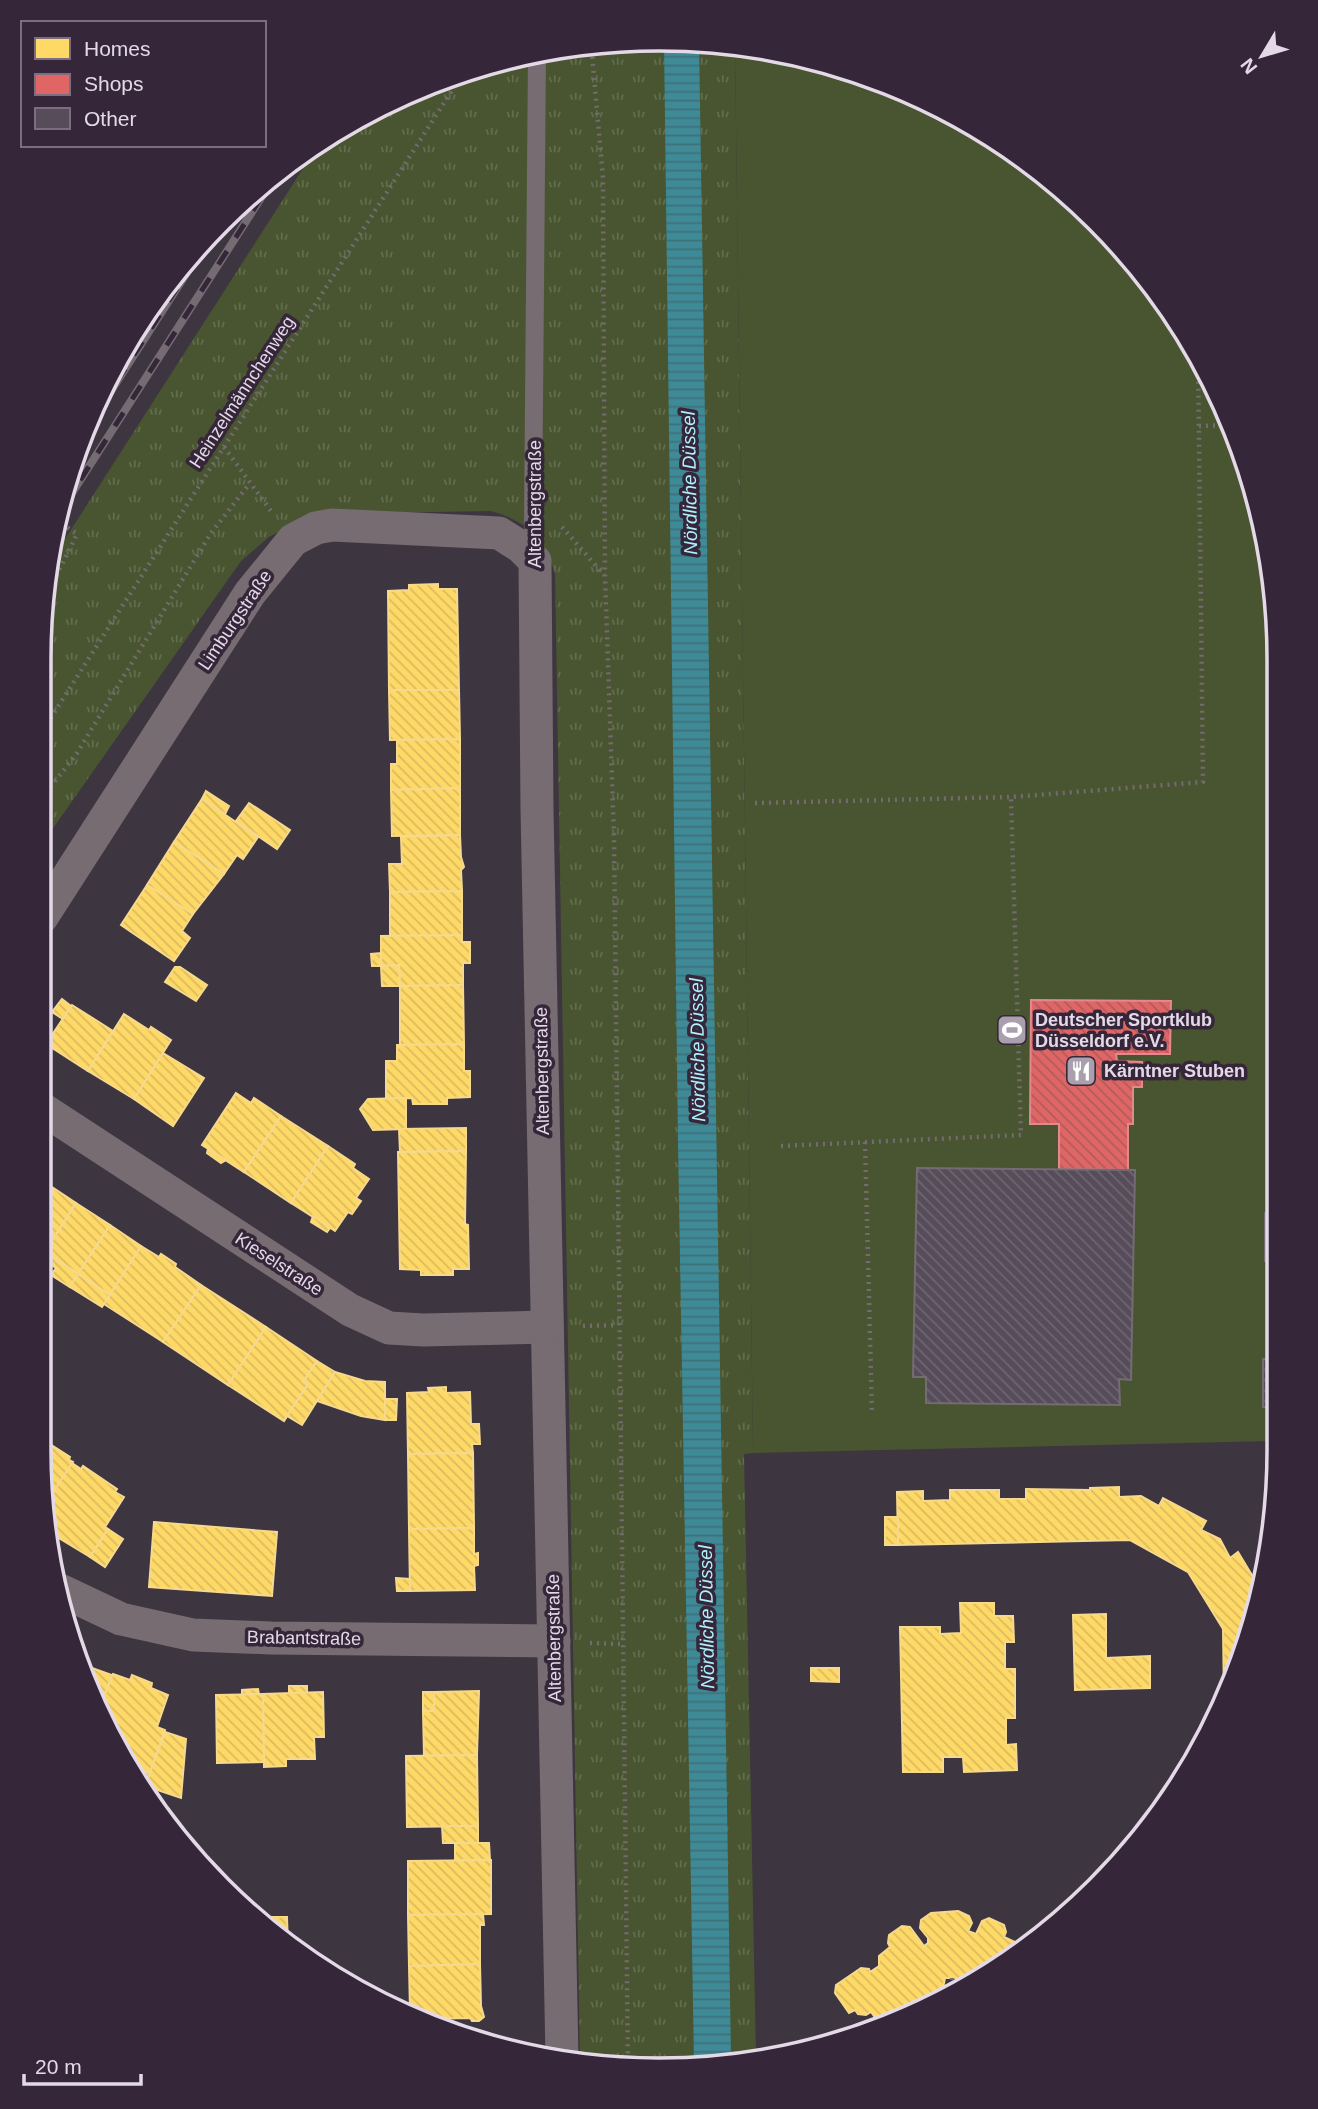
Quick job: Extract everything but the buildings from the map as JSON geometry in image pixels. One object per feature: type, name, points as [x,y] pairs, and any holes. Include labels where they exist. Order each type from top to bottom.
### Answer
[{"type":"street","name":"Limburgstraße","points":[[51,903],[250,593],[293,540],[316,528],[332,525],[499,533],[521,547],[535,561]]},
{"type":"street","name":"Altenbergstraße","points":[[535,561],[537,809],[562,2050]]},
{"type":"street","name":"Kieselstraße","points":[[51,1115],[350,1310],[389,1328],[424,1330],[547,1327]]},
{"type":"street","name":"Brabantstraße","points":[[68,1594],[121,1619],[193,1634],[271,1638],[554,1641]]},
{"type":"lane","name":"Altenbergstraße","points":[[535,561],[533,522],[537,63]]},
{"type":"path","points":[[592,55],[603,178],[605,576],[614,837],[628,2057]]},
{"type":"path","name":"Heinzelmännchenweg","points":[[51,717],[455,86]]},
{"type":"path","points":[[755,803],[1011,797],[1203,782],[1198,378]]},
{"type":"path","points":[[1199,426],[1221,425]]},
{"type":"path","points":[[224,447],[293,540]]},
{"type":"path","points":[[51,787],[77,753],[211,533],[250,483]]},
{"type":"path","points":[[534,511],[554,519],[580,544],[605,576]]},
{"type":"path","points":[[57,575],[77,534],[65,526]]},
{"type":"path","points":[[781,1146],[1021,1135],[1011,797]]},
{"type":"path","points":[[865,1142],[872,1413]]},
{"type":"path","points":[[952,1978],[952,1983]]},
{"type":"green space","points":[[619,52],[699,52],[735,56],[753,1453],[744,1454],[756,2050],[699,2057],[659,2058],[580,2053],[555,573],[545,549],[524,526],[491,511],[313,514],[269,537],[241,561],[51,831],[52,619],[61,545],[306,164],[390,113],[463,83],[502,71],[540,62]]},
{"type":"green space","name":"Deutscher Sportklub Düsseldorf e.V.","points":[[735,56],[816,71],[855,83],[928,113],[997,153],[1029,176],[1089,229],[1116,258],[1142,289],[1186,355],[1205,390],[1235,463],[1256,540],[1266,619],[1267,659],[1267,1441],[753,1453]]},
{"type":"water","name":"Nördliche Düssel","points":[[664,51],[699,52],[731,2054],[694,2057],[678,1142]]},
{"type":"railway","points":[[75,488],[259,201]]},
{"type":"railway","points":[[121,375],[178,287]]},
{"type":"place","name":"Deutscher Sportklub Düsseldorf e.V.","points":[[1012,1030]]},
{"type":"place","name":"Kärntner Stuben","points":[[1081,1071]]}]
